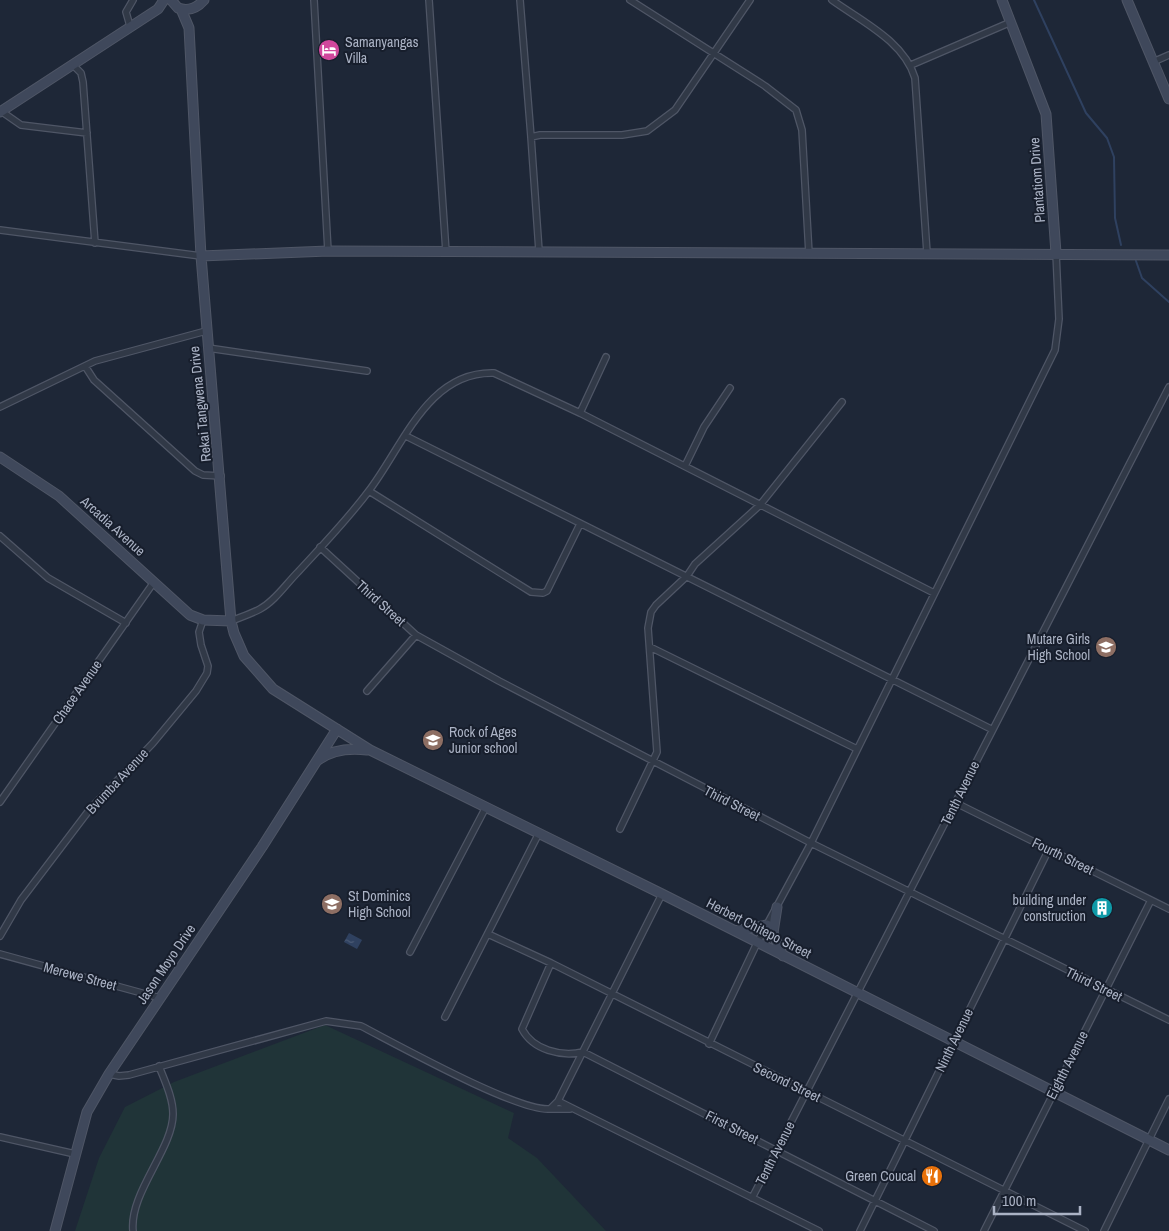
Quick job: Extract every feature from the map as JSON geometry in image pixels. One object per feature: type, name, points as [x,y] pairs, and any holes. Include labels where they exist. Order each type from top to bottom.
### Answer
[{"type":"street","points":[[130,26],[126,12],[133,0]]},
{"type":"street","points":[[87,133],[21,125],[0,111],[158,9],[164,0]]},
{"type":"street","points":[[171,0],[180,9],[189,28]]},
{"type":"street","points":[[314,0],[328,251]]},
{"type":"street","points":[[429,0],[446,252]]},
{"type":"street","points":[[520,0],[539,251]]},
{"type":"street","points":[[630,0],[712,52],[796,110],[802,130],[809,254]]},
{"type":"street","points":[[530,137],[540,135],[622,135],[647,131],[675,110],[712,52],[750,0]]},
{"type":"street","points":[[832,0],[884,37],[905,56],[911,65],[914,78],[927,253]]},
{"type":"street","name":"Plantatiom Drive","points":[[1002,0],[1046,114],[1056,253]]},
{"type":"street","points":[[1127,0],[1169,99]]},
{"type":"street","points":[[158,9],[180,9],[201,4]]},
{"type":"street","points":[[189,28],[201,4]]},
{"type":"street","points":[[911,65],[1010,22]]},
{"type":"street","name":"Rekai Tangwena Drive","points":[[189,28],[206,332],[221,476],[234,633],[244,656],[273,690],[337,729]]},
{"type":"street","points":[[1153,62],[1169,55]]},
{"type":"street","points":[[72,64],[81,73],[83,82],[96,243]]},
{"type":"street","points":[[0,230],[201,256],[328,251],[1169,254]]},
{"type":"street","points":[[709,1044],[757,943],[811,844],[1055,350],[1059,319],[1056,253]]},
{"type":"street","points":[[0,407],[85,366],[127,351],[206,332]]},
{"type":"street","points":[[208,348],[368,371]]},
{"type":"street","points":[[580,413],[606,357]]},
{"type":"street","points":[[85,366],[94,380],[195,471],[202,475],[221,476]]},
{"type":"street","points":[[203,620],[232,620],[259,610],[269,602],[369,491],[430,400],[466,375],[480,372],[494,372],[580,413],[934,593]]},
{"type":"street","name":"Tenth Avenue","points":[[752,1198],[956,803],[991,729],[1169,387]]},
{"type":"street","points":[[685,466],[704,427],[730,388]]},
{"type":"street","points":[[620,829],[653,762],[657,739],[648,628],[651,612],[662,598],[687,576],[695,564],[760,506],[842,402]]},
{"type":"street","points":[[406,436],[991,729]]},
{"type":"street","name":"Arcadia Avenue","points":[[0,457],[59,496],[190,615],[203,620]]},
{"type":"street","points":[[369,491],[532,592],[538,593],[547,591],[580,524]]},
{"type":"street","points":[[0,536],[48,578],[126,623]]},
{"type":"street","name":"Third Street","points":[[320,547],[416,635],[499,681],[811,844],[1169,1020]]},
{"type":"street","name":"Chace Avenue","points":[[0,802],[154,582]]},
{"type":"street","name":"Bvumba Avenue","points":[[0,936],[21,900],[90,809],[153,743],[196,691],[207,673],[208,666],[200,639],[203,620]]},
{"type":"street","points":[[367,691],[416,635]]},
{"type":"street","points":[[650,647],[857,750]]},
{"type":"street","name":"Herbert Chitepo Street","points":[[337,729],[370,750],[662,894],[1169,1150]]},
{"type":"street","name":"Jason Moyo Drive","points":[[55,1231],[88,1112],[109,1074],[262,848],[337,729]]},
{"type":"street","points":[[310,770],[317,762],[330,753],[351,748],[370,750]]},
{"type":"street","name":"Fourth Street","points":[[956,803],[1169,910]]},
{"type":"street","points":[[410,952],[486,807]]},
{"type":"street","points":[[445,1017],[539,833]]},
{"type":"street","name":"Ninth Avenue","points":[[860,1231],[1049,849]]},
{"type":"street","points":[[550,1109],[558,1101],[610,994],[662,894]]},
{"type":"street","name":"Eighth Avenue","points":[[984,1231],[1151,900]]},
{"type":"street","points":[[777,906],[773,933],[783,956]]},
{"type":"street","points":[[735,931],[767,925]]},
{"type":"street","name":"Second Street","points":[[488,934],[550,963],[1085,1231]]},
{"type":"street","name":"Merewe Street","points":[[0,954],[160,998]]},
{"type":"street","points":[[550,963],[522,1029],[532,1043],[552,1051],[569,1055],[583,1052]]},
{"type":"street","points":[[109,1074],[118,1076],[159,1066],[326,1021],[340,1022],[361,1026],[505,1097],[537,1109],[572,1109]]},
{"type":"street","name":"First Street","points":[[583,1052],[934,1231]]},
{"type":"street","points":[[133,1231],[132,1224],[138,1204],[170,1131],[174,1116],[172,1100],[159,1066]]},
{"type":"street","points":[[1104,1231],[1169,1099]]},
{"type":"street","points":[[558,1101],[819,1231]]},
{"type":"street","points":[[0,1137],[75,1154]]},
{"type":"green space","points":[[325,1025],[514,1113],[508,1138],[537,1158],[606,1231],[75,1231],[99,1158],[125,1107],[174,1082]]},
{"type":"water","points":[[349,933],[362,940],[357,949],[344,942]]},
{"type":"waterway","points":[[1034,0],[1086,113],[1107,138],[1114,157],[1115,218],[1121,245]]},
{"type":"waterway","points":[[1136,261],[1142,278],[1169,302]]},
{"type":"place","name":"Samanyangas Villa","points":[[329,50]]},
{"type":"place","name":"Mutare Girls High School","points":[[1106,647]]},
{"type":"place","name":"Rock of Ages Junior school","points":[[433,740]]},
{"type":"place","name":"St Dominics High School","points":[[332,904]]},
{"type":"place","name":"building under construction","points":[[1102,908]]},
{"type":"place","name":"Green Coucal","points":[[932,1176]]}]
